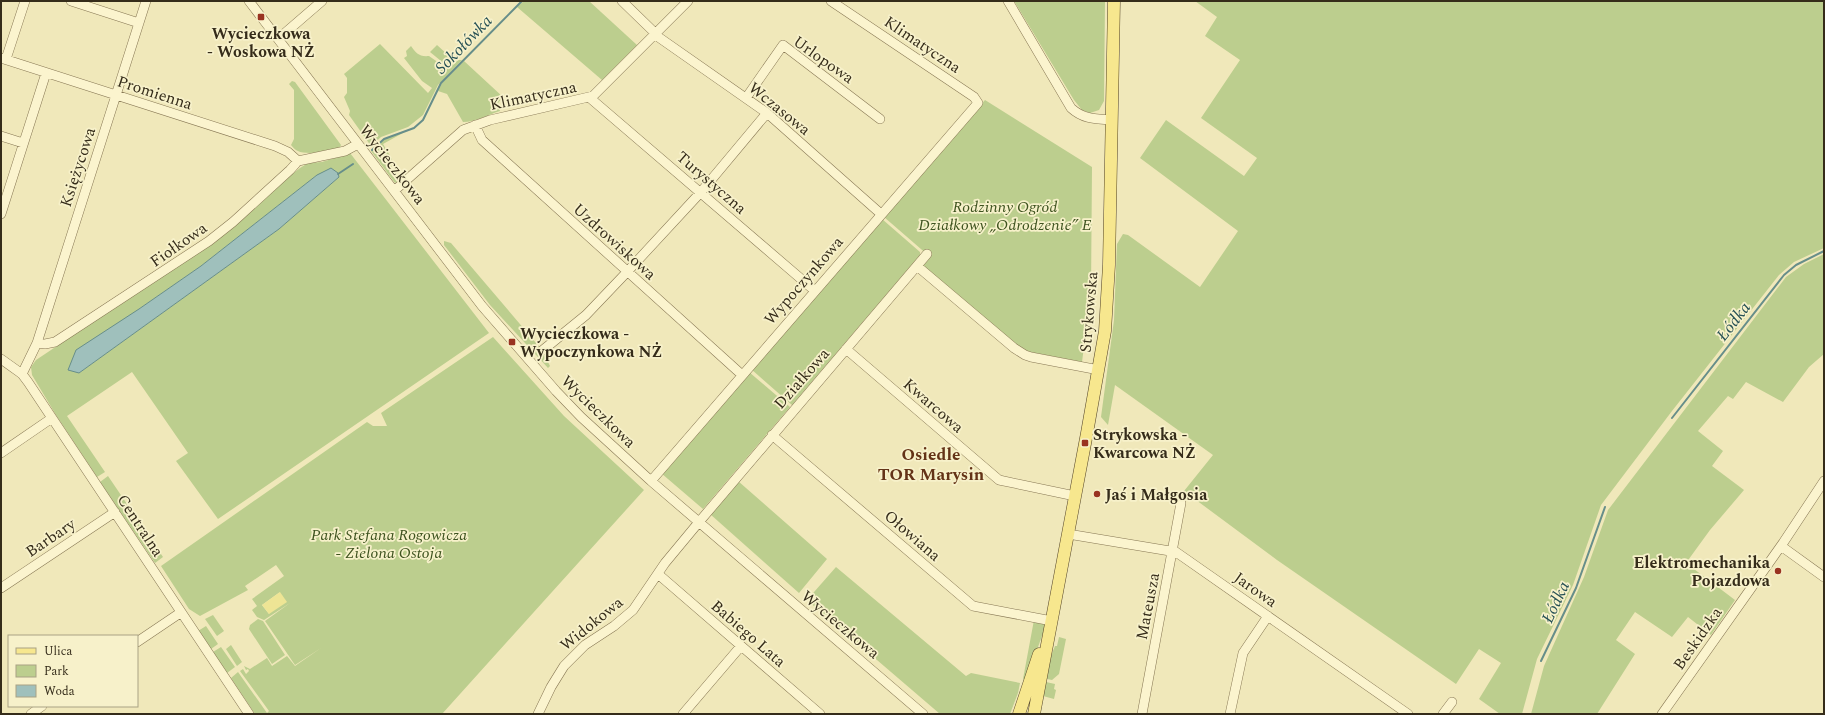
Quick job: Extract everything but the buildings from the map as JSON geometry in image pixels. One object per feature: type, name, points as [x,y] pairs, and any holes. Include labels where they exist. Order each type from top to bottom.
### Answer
[{"type":"main road","name":"Strykowska","points":[[1034,714],[1104,331],[1108,286],[1114,1]]},
{"type":"main road","name":"Strykowska","points":[[1019,714],[1028,684],[1052,621]]},
{"type":"street","points":[[4,58],[24,1]]},
{"type":"street","points":[[71,1],[139,23]]},
{"type":"street","name":"Księżycowa","points":[[37,343],[146,1]]},
{"type":"street","name":"Wycieczkowa","points":[[249,1],[486,311],[529,362],[581,417],[651,481],[924,714]]},
{"type":"street","points":[[278,39],[322,1]]},
{"type":"street","name":"Wczasowa","points":[[622,1],[655,33],[767,113],[881,214]]},
{"type":"street","name":"Klimatyczna","points":[[394,191],[458,133],[496,118],[590,98],[688,1]]},
{"type":"street","name":"Klimatyczna","points":[[832,1],[977,101]]},
{"type":"street","points":[[1008,1],[1071,108],[1079,115],[1089,118],[1111,120]]},
{"type":"street","name":"Urlopowa","points":[[746,98],[783,45],[880,119]]},
{"type":"street","name":"Promienna","points":[[4,58],[46,73],[275,146],[288,152],[298,161]]},
{"type":"street","points":[[1,214],[46,73]]},
{"type":"street","name":"Turystyczna","points":[[590,98],[814,290]]},
{"type":"street","name":"Wypoczynkowa","points":[[651,481],[741,374],[977,105],[977,101]]},
{"type":"street","points":[[543,350],[586,315],[627,272],[701,192],[767,113]]},
{"type":"street","name":"Uzdrowiskowa","points":[[475,125],[482,140],[741,374]]},
{"type":"street","points":[[1,136],[23,143]]},
{"type":"street","points":[[298,161],[345,151],[358,144]]},
{"type":"street","name":"Fiołkowa","points":[[37,343],[50,344],[56,342],[209,241],[233,222],[298,161]]},
{"type":"street","name":"Działkowa","points":[[699,522],[772,434],[927,254]]},
{"type":"street","points":[[917,266],[1014,348],[1025,355],[1098,370]]},
{"type":"street","points":[[22,374],[37,343]]},
{"type":"street","name":"Kwarcowa","points":[[846,349],[999,480],[1075,496]]},
{"type":"street","name":"Centralna","points":[[1,359],[22,374],[115,512],[180,613],[249,714]]},
{"type":"street","points":[[1,453],[52,418]]},
{"type":"street","name":"Ołowiana","points":[[772,434],[973,606],[1052,621]]},
{"type":"street","name":"Beskidzka","points":[[1662,714],[1781,546],[1824,482]]},
{"type":"street","name":"Mateusza","points":[[1142,714],[1181,503]]},
{"type":"street","name":"Barbary","points":[[1,588],[115,512]]},
{"type":"street","name":"Widokowa","points":[[538,714],[551,686],[564,666],[585,645],[628,614],[638,604],[664,563],[699,522]]},
{"type":"street","name":"Jarowa","points":[[1068,534],[1172,551],[1408,714]]},
{"type":"street","points":[[1781,546],[1824,577]]},
{"type":"street","name":"Babiego Lata","points":[[658,574],[820,714]]},
{"type":"street","points":[[138,641],[180,613]]},
{"type":"street","points":[[1230,714],[1244,653],[1268,616]]},
{"type":"street","points":[[683,714],[741,646]]},
{"type":"street","points":[[1443,714],[1452,702]]},
{"type":"street","points":[[31,714],[41,707]]},
{"type":"green space","points":[[524,1],[589,1],[637,45],[602,80],[517,7]]},
{"type":"green space","points":[[1014,1],[1105,1],[1104,101],[1099,110],[1090,113],[1082,110],[1074,100]]},
{"type":"green space","points":[[1195,1],[1824,1],[1824,248],[1794,262],[1779,275],[1672,411],[1601,505],[1573,585],[1537,659],[1522,714],[1500,714],[1479,699],[1501,663],[1479,649],[1456,684],[1277,560],[1192,497],[1180,496],[1213,455],[1115,385],[1108,425],[1101,417],[1114,320],[1117,244],[1123,234],[1128,235],[1200,287],[1238,231],[1140,158],[1166,120],[1244,176],[1257,158],[1201,118],[1240,60],[1205,36],[1217,17]]},
{"type":"green space","points":[[380,44],[428,93],[432,88],[422,81],[404,58],[407,56],[406,51],[411,46],[418,54],[429,56],[439,63],[441,61],[430,52],[437,45],[448,55],[453,65],[458,60],[462,60],[438,85],[423,115],[408,127],[381,137],[371,146],[349,115],[350,111],[344,97],[347,93],[347,78],[344,74]]},
{"type":"green space","points":[[464,61],[503,97],[498,103],[500,111],[477,120],[463,122],[447,94],[438,91],[442,83]]},
{"type":"green space","points":[[292,81],[295,82],[341,145],[339,149],[306,153],[297,151],[291,145],[294,139],[294,90],[289,84]]},
{"type":"green space","name":"Rodzinny Ogród Działkowy „Odrodzenie” E","points":[[985,100],[1092,167],[1091,293],[1082,362],[1030,352],[1017,347],[922,265],[929,256],[884,217]]},
{"type":"green space","points":[[410,129],[383,144],[392,159],[390,164],[400,179],[395,183],[371,151],[386,138]]},
{"type":"green space","points":[[350,153],[489,333],[218,519],[176,461],[188,453],[132,372],[67,416],[105,472],[97,477],[56,415],[32,375],[31,367],[36,360],[210,244],[274,188],[300,168],[308,163],[322,162]],"holes":[[[317,175],[339,177],[279,229],[79,373],[139,309],[201,266]]]},
{"type":"green space","points":[[882,219],[920,252],[920,255],[792,405],[751,369]]},
{"type":"green space","points":[[444,241],[451,243],[542,350],[550,366],[548,368],[490,305],[444,245]]},
{"type":"green space","points":[[1824,254],[1824,354],[1809,367],[1783,402],[1746,382],[1733,399],[1728,396],[1698,431],[1723,451],[1712,466],[1744,490],[1710,530],[1686,563],[1735,600],[1711,635],[1688,617],[1672,637],[1635,612],[1616,640],[1635,654],[1597,714],[1531,714],[1544,666],[1584,577],[1608,510],[1786,277],[1804,264]]},
{"type":"green space","name":"Park Stefana Rogowicza - Zielona Ostoja","points":[[493,337],[564,416],[644,490],[442,714],[255,714],[231,678],[238,672],[267,713],[269,711],[240,671],[243,669],[246,674],[249,671],[248,669],[246,670],[244,666],[250,669],[267,658],[272,666],[287,656],[295,666],[321,648],[295,665],[265,621],[290,603],[264,620],[257,617],[252,610],[257,606],[252,599],[284,576],[276,565],[245,586],[248,590],[200,616],[189,609],[161,566],[367,422],[373,426],[387,426],[381,413]],"holes":[[[280,592],[269,614],[262,605]]]},
{"type":"green space","points":[[749,372],[790,407],[703,509],[661,473]]},
{"type":"green space","points":[[108,476],[163,557],[155,563],[100,482]]},
{"type":"green space","points":[[738,481],[827,559],[799,593],[710,514]]},
{"type":"green space","points":[[836,567],[966,676],[971,673],[1020,683],[1010,714],[940,714],[807,600]]},
{"type":"green space","points":[[213,615],[224,631],[217,636],[205,619]]},
{"type":"green space","points":[[258,619],[263,621],[285,655],[272,664],[249,629],[250,625]]},
{"type":"green space","points":[[1034,620],[1046,625],[1026,680],[1023,679]]},
{"type":"green space","points":[[206,626],[218,644],[211,649],[198,631]]},
{"type":"green space","points":[[1059,637],[1066,639],[1059,674],[1052,680],[1047,679],[1049,661],[1055,646],[1057,646]]},
{"type":"green space","points":[[231,645],[242,662],[237,666],[226,649]]},
{"type":"green space","points":[[221,647],[235,667],[227,673],[213,652]]},
{"type":"green space","points":[[1046,682],[1055,684],[1054,689],[1056,690],[1054,699],[1043,696]]},
{"type":"sand","points":[[280,592],[287,602],[269,614],[262,605]]},
{"type":"water","points":[[331,168],[338,173],[339,177],[279,229],[79,373],[68,370],[76,350],[201,266],[317,175]]},
{"type":"waterway","name":"Sokołówka","points":[[372,150],[384,139],[414,128],[423,120],[441,83],[522,1]]},
{"type":"waterway","name":"Sokołówka","points":[[338,174],[353,164]]},
{"type":"waterway","name":"Łódka","points":[[1672,418],[1784,275],[1796,265],[1824,251]]},
{"type":"waterway","name":"Łódka","points":[[1541,661],[1576,588],[1605,507]]},
{"type":"place","name":"Wycieczkowa - Woskowa NŻ","points":[[261,17]]},
{"type":"place","name":"Wycieczkowa - Wypoczynkowa NŻ","points":[[512,342]]},
{"type":"place","name":"Strykowska - Kwarcowa NŻ","points":[[1085,443]]},
{"type":"place","name":"Jaś i Małgosia","points":[[1097,494]]},
{"type":"place","name":"Elektromechanika Pojazdowa","points":[[1778,571]]},
{"type":"district","name":"Osiedle TOR Marysin","points":[[931,464]]}]
